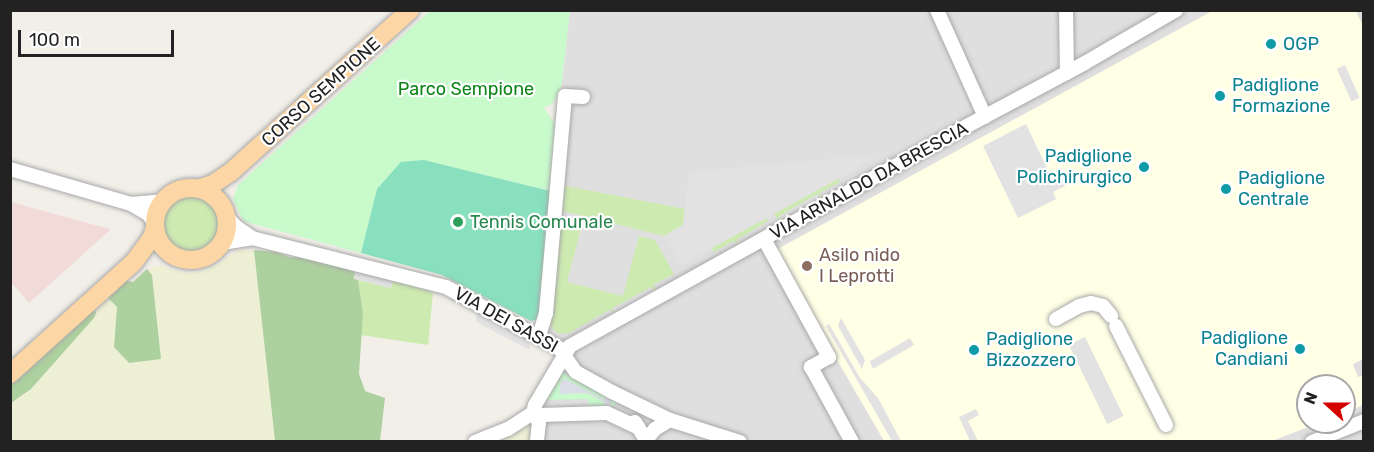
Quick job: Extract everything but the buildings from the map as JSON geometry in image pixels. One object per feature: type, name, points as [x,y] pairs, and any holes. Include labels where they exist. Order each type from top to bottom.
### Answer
[{"type":"main road","name":"CORSO SEMPIONE","points":[[200,188],[213,184],[231,172],[410,10]]},
{"type":"main road","points":[[155,226],[160,242],[169,253],[183,259],[198,260],[212,254],[222,243],[227,230],[225,211],[231,172]]},
{"type":"main road","points":[[10,374],[134,262],[152,237],[157,212],[163,201],[174,192],[187,187],[200,188],[213,194],[225,211]]},
{"type":"main road","points":[[134,262],[156,254],[169,253]]},
{"type":"street","points":[[937,10],[985,117]]},
{"type":"street","points":[[1066,10],[1067,73]]},
{"type":"street","name":"VIA ARNALDO DA BRESCIA","points":[[565,353],[572,345],[1089,61],[1176,10]]},
{"type":"street","points":[[1066,46],[1089,61]]},
{"type":"street","points":[[539,336],[546,313],[565,96],[583,96]]},
{"type":"street","points":[[10,169],[131,204],[148,215],[155,226]]},
{"type":"street","points":[[131,204],[163,201]]},
{"type":"street","name":"VIA DEI SASSI","points":[[225,211],[235,226],[252,237],[439,284],[539,336],[565,353],[576,372],[621,397],[670,420],[740,441]]},
{"type":"street","name":"VIA DEI SASSI","points":[[222,243],[252,237]]},
{"type":"street","points":[[764,239],[829,357],[811,367],[852,441]]},
{"type":"street","points":[[1056,319],[1079,306],[1091,303],[1103,306],[1166,424]]},
{"type":"street","points":[[537,441],[539,422],[533,413],[535,405],[565,353]]},
{"type":"street","points":[[601,413],[617,409],[621,397]]},
{"type":"street","points":[[621,397],[644,437]]},
{"type":"street","points":[[476,441],[508,429],[533,413],[601,413],[618,416],[644,437]]},
{"type":"street","points":[[644,437],[670,420]]},
{"type":"street","points":[[1316,441],[1364,422]]},
{"type":"shaded area","points":[[570,11],[1363,11],[1363,441],[493,442],[536,419],[572,356],[547,334],[561,89]]},
{"type":"shaded area","points":[[1212,11],[1356,11],[1363,26],[1364,359],[1353,364],[1358,377],[1363,375],[1363,405],[1356,408],[1356,374],[1296,374],[1296,432],[1272,441],[884,441],[774,251]]},
{"type":"shaded area","points":[[951,49],[972,101],[967,108],[946,56]]},
{"type":"shaded area","points":[[1345,65],[1360,98],[1351,102],[1337,69]]},
{"type":"shaded area","points":[[1026,124],[1054,183],[1063,179],[1065,186],[1053,192],[1056,199],[1018,218],[983,146]]},
{"type":"shaded area","points":[[900,148],[905,153],[873,185],[868,180]]},
{"type":"shaded area","points":[[876,155],[847,174],[681,265],[664,236],[683,225],[689,172]]},
{"type":"shaded area","points":[[817,194],[823,199],[784,221],[779,216]]},
{"type":"shaded area","points":[[11,202],[111,229],[29,303],[11,282]]},
{"type":"shaded area","points":[[238,250],[254,250],[275,441],[13,441],[10,403],[31,389],[94,318],[94,308],[108,298],[117,307],[114,347],[130,363],[161,359],[152,275],[147,269],[160,265],[184,273],[199,272],[214,266]]},
{"type":"shaded area","points":[[356,270],[393,279],[391,288],[354,279]]},
{"type":"shaded area","points":[[651,287],[656,291],[617,313],[611,309]]},
{"type":"shaded area","points":[[610,310],[616,314],[591,351],[585,347]]},
{"type":"shaded area","points":[[476,311],[529,339],[530,350],[476,322]]},
{"type":"shaded area","points":[[841,318],[865,360],[862,369],[838,326]]},
{"type":"shaded area","points":[[829,324],[860,378],[878,398],[901,441],[892,441],[826,326]]},
{"type":"shaded area","points":[[1085,337],[1124,416],[1107,424],[1069,345]]},
{"type":"shaded area","points":[[910,338],[914,345],[873,368],[869,362]]},
{"type":"shaded area","points":[[565,379],[604,400],[607,396],[612,398],[609,407],[604,407],[604,402],[587,393],[559,394],[561,382]]},
{"type":"shaded area","points":[[588,399],[589,407],[547,412],[546,404]]},
{"type":"shaded area","points":[[976,409],[979,415],[968,421],[978,441],[970,441],[959,417]]},
{"type":"shaded area","points":[[527,425],[535,426],[534,441],[494,442]]},
{"type":"green space","name":"Parco Sempione","points":[[430,11],[570,11],[561,89],[553,103],[544,108],[555,124],[550,191],[424,160],[377,189],[361,253],[243,221],[233,199],[238,185]]},
{"type":"green space","name":"Tennis Comunale","points":[[424,160],[550,191],[538,319],[531,321],[442,275],[361,253],[377,189],[401,162]]},
{"type":"green space","points":[[838,179],[840,182],[819,193],[824,198],[779,217],[784,221],[782,222],[773,213]]},
{"type":"green space","points":[[561,185],[685,209],[683,225],[664,236],[559,210]]},
{"type":"green space","points":[[191,192],[208,197],[213,201],[217,206],[222,223],[217,240],[213,245],[208,249],[191,254],[174,249],[169,245],[165,240],[160,223],[165,206],[169,201],[174,197]]},
{"type":"green space","points":[[559,216],[583,221],[567,282],[623,296],[639,236],[655,240],[674,274],[653,285],[658,290],[612,309],[616,314],[609,310],[569,333],[558,334],[549,324]]},
{"type":"green space","points":[[765,217],[768,221],[736,240],[741,245],[733,241],[714,252],[712,250],[712,247]]},
{"type":"green space","points":[[254,250],[276,252],[289,257],[309,258],[356,270],[354,278],[358,280],[363,313],[359,374],[365,391],[385,398],[380,441],[275,441]]},
{"type":"green space","points":[[147,269],[152,275],[161,359],[129,363],[114,347],[117,307],[108,298],[126,281],[133,282]]},
{"type":"green space","points":[[393,279],[433,293],[428,345],[361,335],[363,313],[358,280],[391,288]]},
{"type":"green space","points":[[94,308],[96,313],[94,318],[31,389],[11,403],[11,385]]},
{"type":"green space","points":[[561,371],[615,400],[617,405],[589,407],[588,399],[547,400],[545,408],[545,397]]},
{"type":"place","name":"OGP","points":[[1271,44]]},
{"type":"place","name":"Padiglione Formazione","points":[[1220,96]]},
{"type":"place","name":"Padiglione Polichirurgico","points":[[1144,167]]},
{"type":"place","name":"Padiglione Centrale","points":[[1226,189]]},
{"type":"place","name":"Tennis Comunale","points":[[458,222]]},
{"type":"place","name":"Asilo nido I Leprotti","points":[[807,266]]},
{"type":"place","name":"Padiglione Candiani","points":[[1300,349]]},
{"type":"place","name":"Padiglione Bizzozzero","points":[[974,350]]}]
